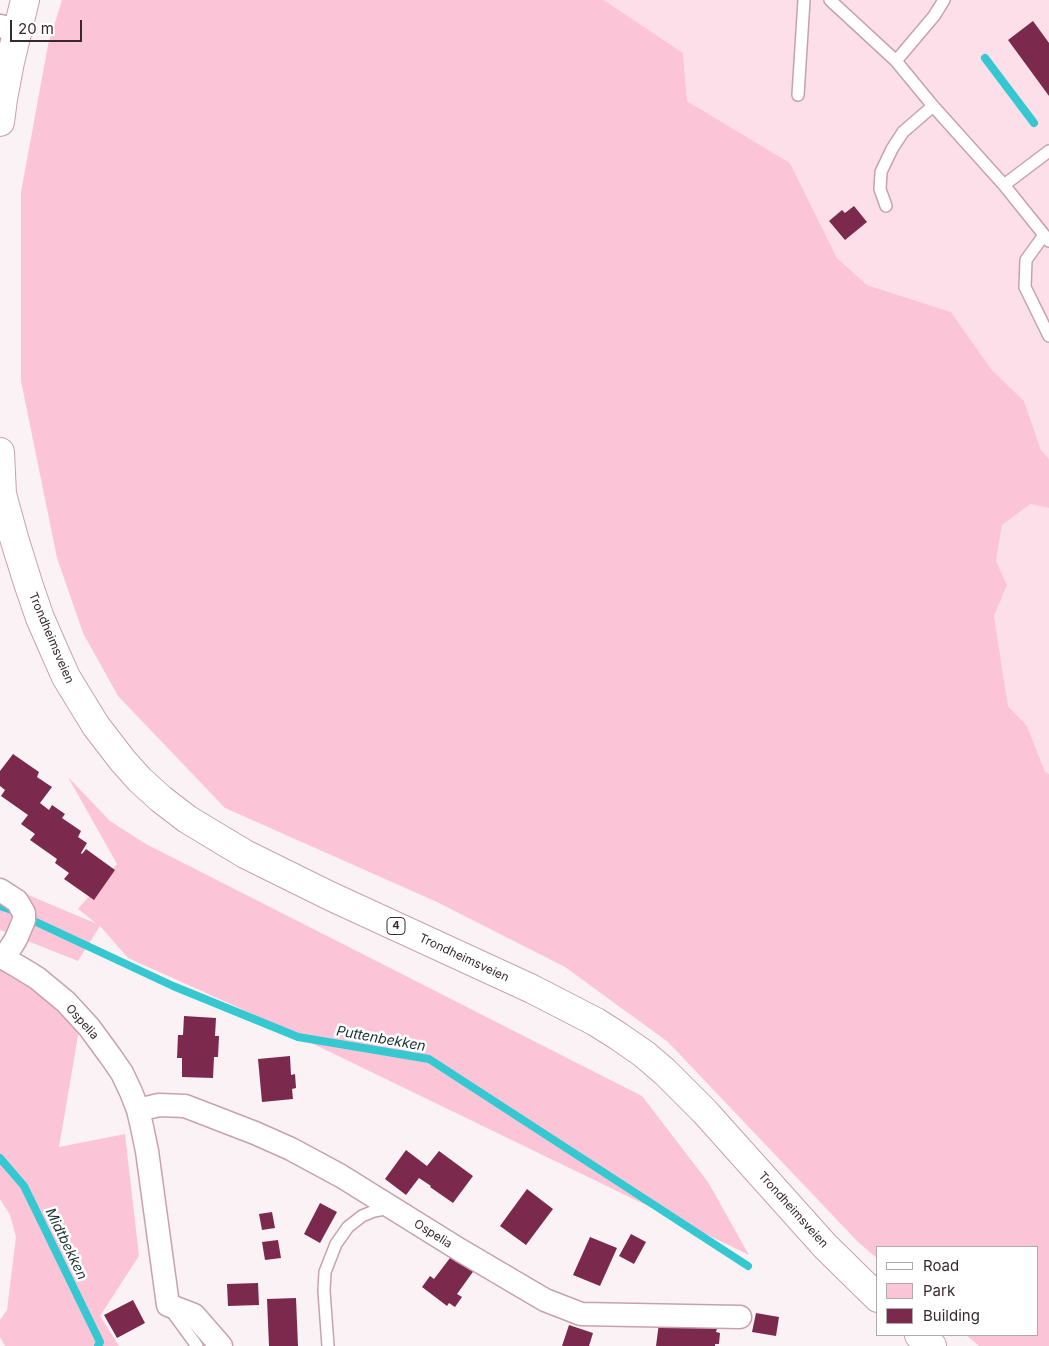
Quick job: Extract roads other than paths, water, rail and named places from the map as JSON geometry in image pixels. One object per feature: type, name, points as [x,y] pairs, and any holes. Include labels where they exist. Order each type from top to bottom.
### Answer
[{"type":"highway","points":[[0,122],[8,28],[25,0]]},
{"type":"highway","name":"Trondheimsveien","points":[[0,452],[1,492],[40,618],[66,677],[96,726],[140,780],[187,819],[245,854],[330,896],[548,997],[596,1022],[644,1054],[666,1072],[705,1112],[825,1246],[876,1296]]},
{"type":"highway","points":[[920,1336],[932,1346]]},
{"type":"street","points":[[0,890],[18,901],[24,913],[24,920],[16,939],[2,957]]},
{"type":"street","name":"Ospelia","points":[[2,957],[48,987],[66,1002],[89,1027],[112,1057],[131,1092],[138,1110],[147,1151],[168,1305]]},
{"type":"street","name":"Ospelia","points":[[138,1110],[159,1105],[185,1106],[291,1149],[341,1176],[545,1300],[581,1314],[740,1317]]},
{"type":"street","points":[[168,1305],[194,1315],[221,1346]]},
{"type":"lane","points":[[798,94],[804,0]]},
{"type":"lane","points":[[830,0],[896,61],[933,106],[1004,185],[1046,238],[1026,260],[1025,287],[1049,336]]},
{"type":"lane","points":[[896,61],[934,16],[944,0]]},
{"type":"lane","points":[[886,206],[880,189],[881,172],[903,132],[933,106]]},
{"type":"lane","points":[[1004,185],[1049,151]]},
{"type":"lane","points":[[328,1346],[324,1292],[325,1272],[336,1244],[348,1227],[362,1216],[374,1211],[391,1208]]},
{"type":"lane","points":[[168,1305],[197,1346]]},
{"type":"waterway","points":[[985,58],[1034,123]]},
{"type":"waterway","name":"Puttenbekken","points":[[0,906],[15,911]]},
{"type":"waterway","name":"Puttenbekken","points":[[34,921],[173,986],[298,1037],[429,1059],[748,1266]]},
{"type":"waterway","name":"Midtbekken","points":[[0,1158],[24,1186],[100,1342],[98,1346]]}]
